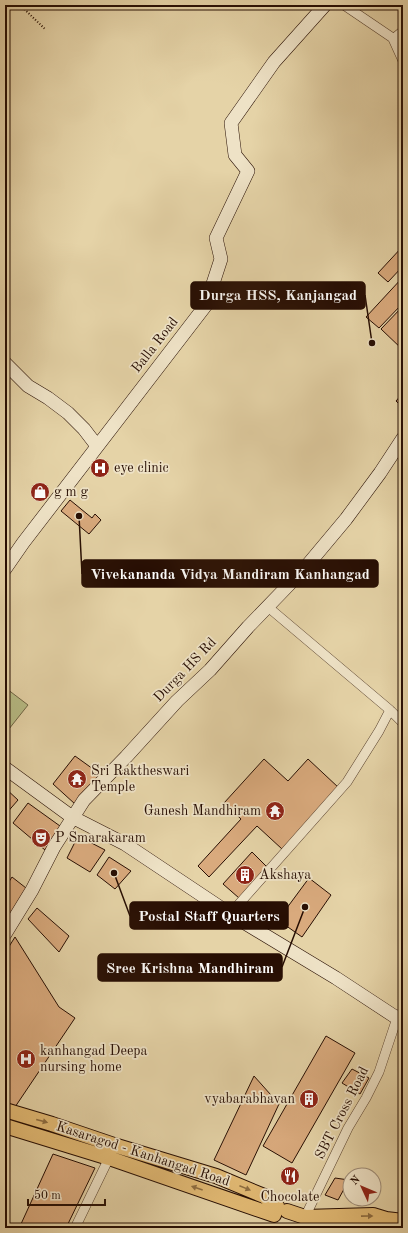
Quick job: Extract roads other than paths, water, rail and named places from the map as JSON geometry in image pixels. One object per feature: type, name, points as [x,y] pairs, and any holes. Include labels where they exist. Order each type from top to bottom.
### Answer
[{"type":"main road","name":"Kasaragod - Kanhangad Road","points":[[5,1110],[216,1176],[264,1196],[280,1212],[310,1222],[361,1228],[376,1227],[386,1219],[403,1221]]},
{"type":"main road","points":[[5,1126],[280,1212]]},
{"type":"street","name":"Balla Road","points":[[5,569],[23,542],[206,305],[221,259],[216,238],[248,171],[235,155],[231,123],[274,62],[325,5]]},
{"type":"street","points":[[344,5],[403,45]]},
{"type":"street","points":[[393,39],[403,32]]},
{"type":"street","points":[[393,39],[403,61]]},
{"type":"street","points":[[5,363],[28,386],[48,398],[68,414],[84,429],[97,446]]},
{"type":"street","name":"Durga HS Rd","points":[[5,934],[32,890],[54,847],[84,800],[126,757],[176,701],[210,670],[305,568],[346,519],[380,473],[403,438]]},
{"type":"street","points":[[268,607],[390,710],[403,723]]},
{"type":"street","points":[[230,914],[347,782],[379,731],[390,710]]},
{"type":"street","points":[[5,768],[72,817],[126,844],[230,914],[401,1017]]},
{"type":"street","name":"SBT Cross Road","points":[[310,1222],[348,1128],[366,1098],[379,1072],[401,1017]]},
{"type":"street","points":[[75,1228],[109,1158]]},
{"type":"place","name":"Durga HSS, Kanjangad","points":[[372,343]]},
{"type":"place","name":"eye clinic","points":[[100,468]]},
{"type":"place","name":"g m g","points":[[40,492]]},
{"type":"place","name":"Vivekananda Vidya Mandiram Kanhangad","points":[[79,516]]},
{"type":"place","name":"Sri Raktheswari Temple","points":[[77,779]]},
{"type":"place","name":"Ganesh Mandhiram","points":[[275,811]]},
{"type":"place","name":"P Smarakaram","points":[[41,838]]},
{"type":"place","name":"Postal Staff Quarters","points":[[114,873]]},
{"type":"place","name":"Akshaya","points":[[245,875]]},
{"type":"place","name":"Sree Krishna Mandhiram","points":[[305,907]]},
{"type":"place","name":"kanhangad Deepa nursing home","points":[[26,1059]]},
{"type":"place","name":"vyabarabhavan","points":[[309,1099]]},
{"type":"place","name":"Chocolate","points":[[290,1176]]}]
